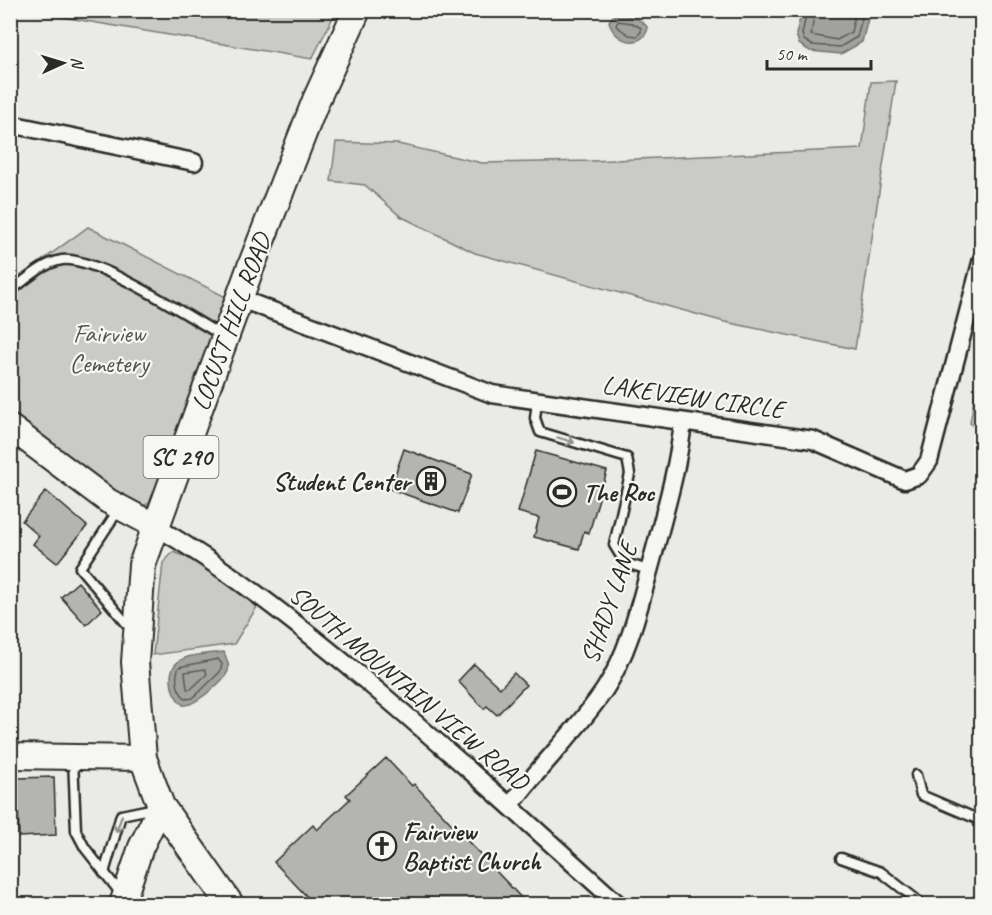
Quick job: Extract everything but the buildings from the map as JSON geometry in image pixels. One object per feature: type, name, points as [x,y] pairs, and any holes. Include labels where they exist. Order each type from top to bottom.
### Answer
[{"type":"main road","name":"LOCUST HILL ROAD","points":[[230,904],[161,806],[143,758],[136,692],[136,636],[142,565],[225,338],[316,100],[357,10]]},
{"type":"street","points":[[10,124],[194,162]]},
{"type":"street","name":"LAKEVIEW CIRCLE","points":[[241,298],[492,394],[813,440],[893,477],[905,480],[919,475],[929,460],[981,258]]},
{"type":"street","name":"SHADY LANE","points":[[510,806],[607,686],[633,628],[680,450],[683,422]]},
{"type":"street","points":[[10,427],[120,509],[155,526]]},
{"type":"street","name":"SOUTH MOUNTAIN VIEW ROAD","points":[[155,526],[238,579],[314,638],[419,725],[618,904]]},
{"type":"street","points":[[10,756],[143,758]]},
{"type":"street","points":[[123,901],[141,847],[161,806]]},
{"type":"lane","points":[[10,291],[46,265],[63,260],[81,263],[104,270],[225,338]]},
{"type":"lane","points":[[537,402],[535,418],[540,432],[627,458],[630,474],[614,545],[625,563],[649,570]]},
{"type":"lane","points":[[120,509],[80,568],[136,636]]},
{"type":"lane","points":[[73,758],[76,831],[85,848],[123,901]]},
{"type":"lane","points":[[916,775],[921,795],[981,821]]},
{"type":"lane","points":[[104,873],[121,815],[161,806]]},
{"type":"lane","points":[[841,858],[881,872],[922,904]]},
{"type":"green space","points":[[20,10],[336,10],[336,11],[312,59]]},
{"type":"green space","points":[[896,81],[855,349],[725,322],[475,253],[400,216],[365,185],[331,181],[336,142],[398,144],[482,163],[591,161],[862,149],[871,82]]},
{"type":"green space","name":"Fairview Cemetery","points":[[88,227],[228,298],[158,498],[144,506],[126,503],[11,416],[10,284]]},
{"type":"green space","points":[[981,357],[981,434],[970,423]]},
{"type":"green space","points":[[173,552],[200,562],[257,607],[234,644],[153,655],[163,563]]},
{"type":"water","points":[[802,10],[870,11],[862,42],[841,54],[810,51],[799,44],[796,34]]},
{"type":"water","points":[[614,15],[629,16],[641,21],[648,28],[645,35],[634,41],[621,38],[611,28],[609,21]]},
{"type":"water","points":[[224,652],[228,661],[228,671],[225,675],[201,698],[188,705],[183,705],[176,697],[172,687],[172,670],[176,664],[189,656]]},
{"type":"place","name":"Student Center","points":[[431,481]]},
{"type":"place","name":"The Roc","points":[[562,492]]},
{"type":"place","name":"Fairview Baptist Church","points":[[382,846]]}]
